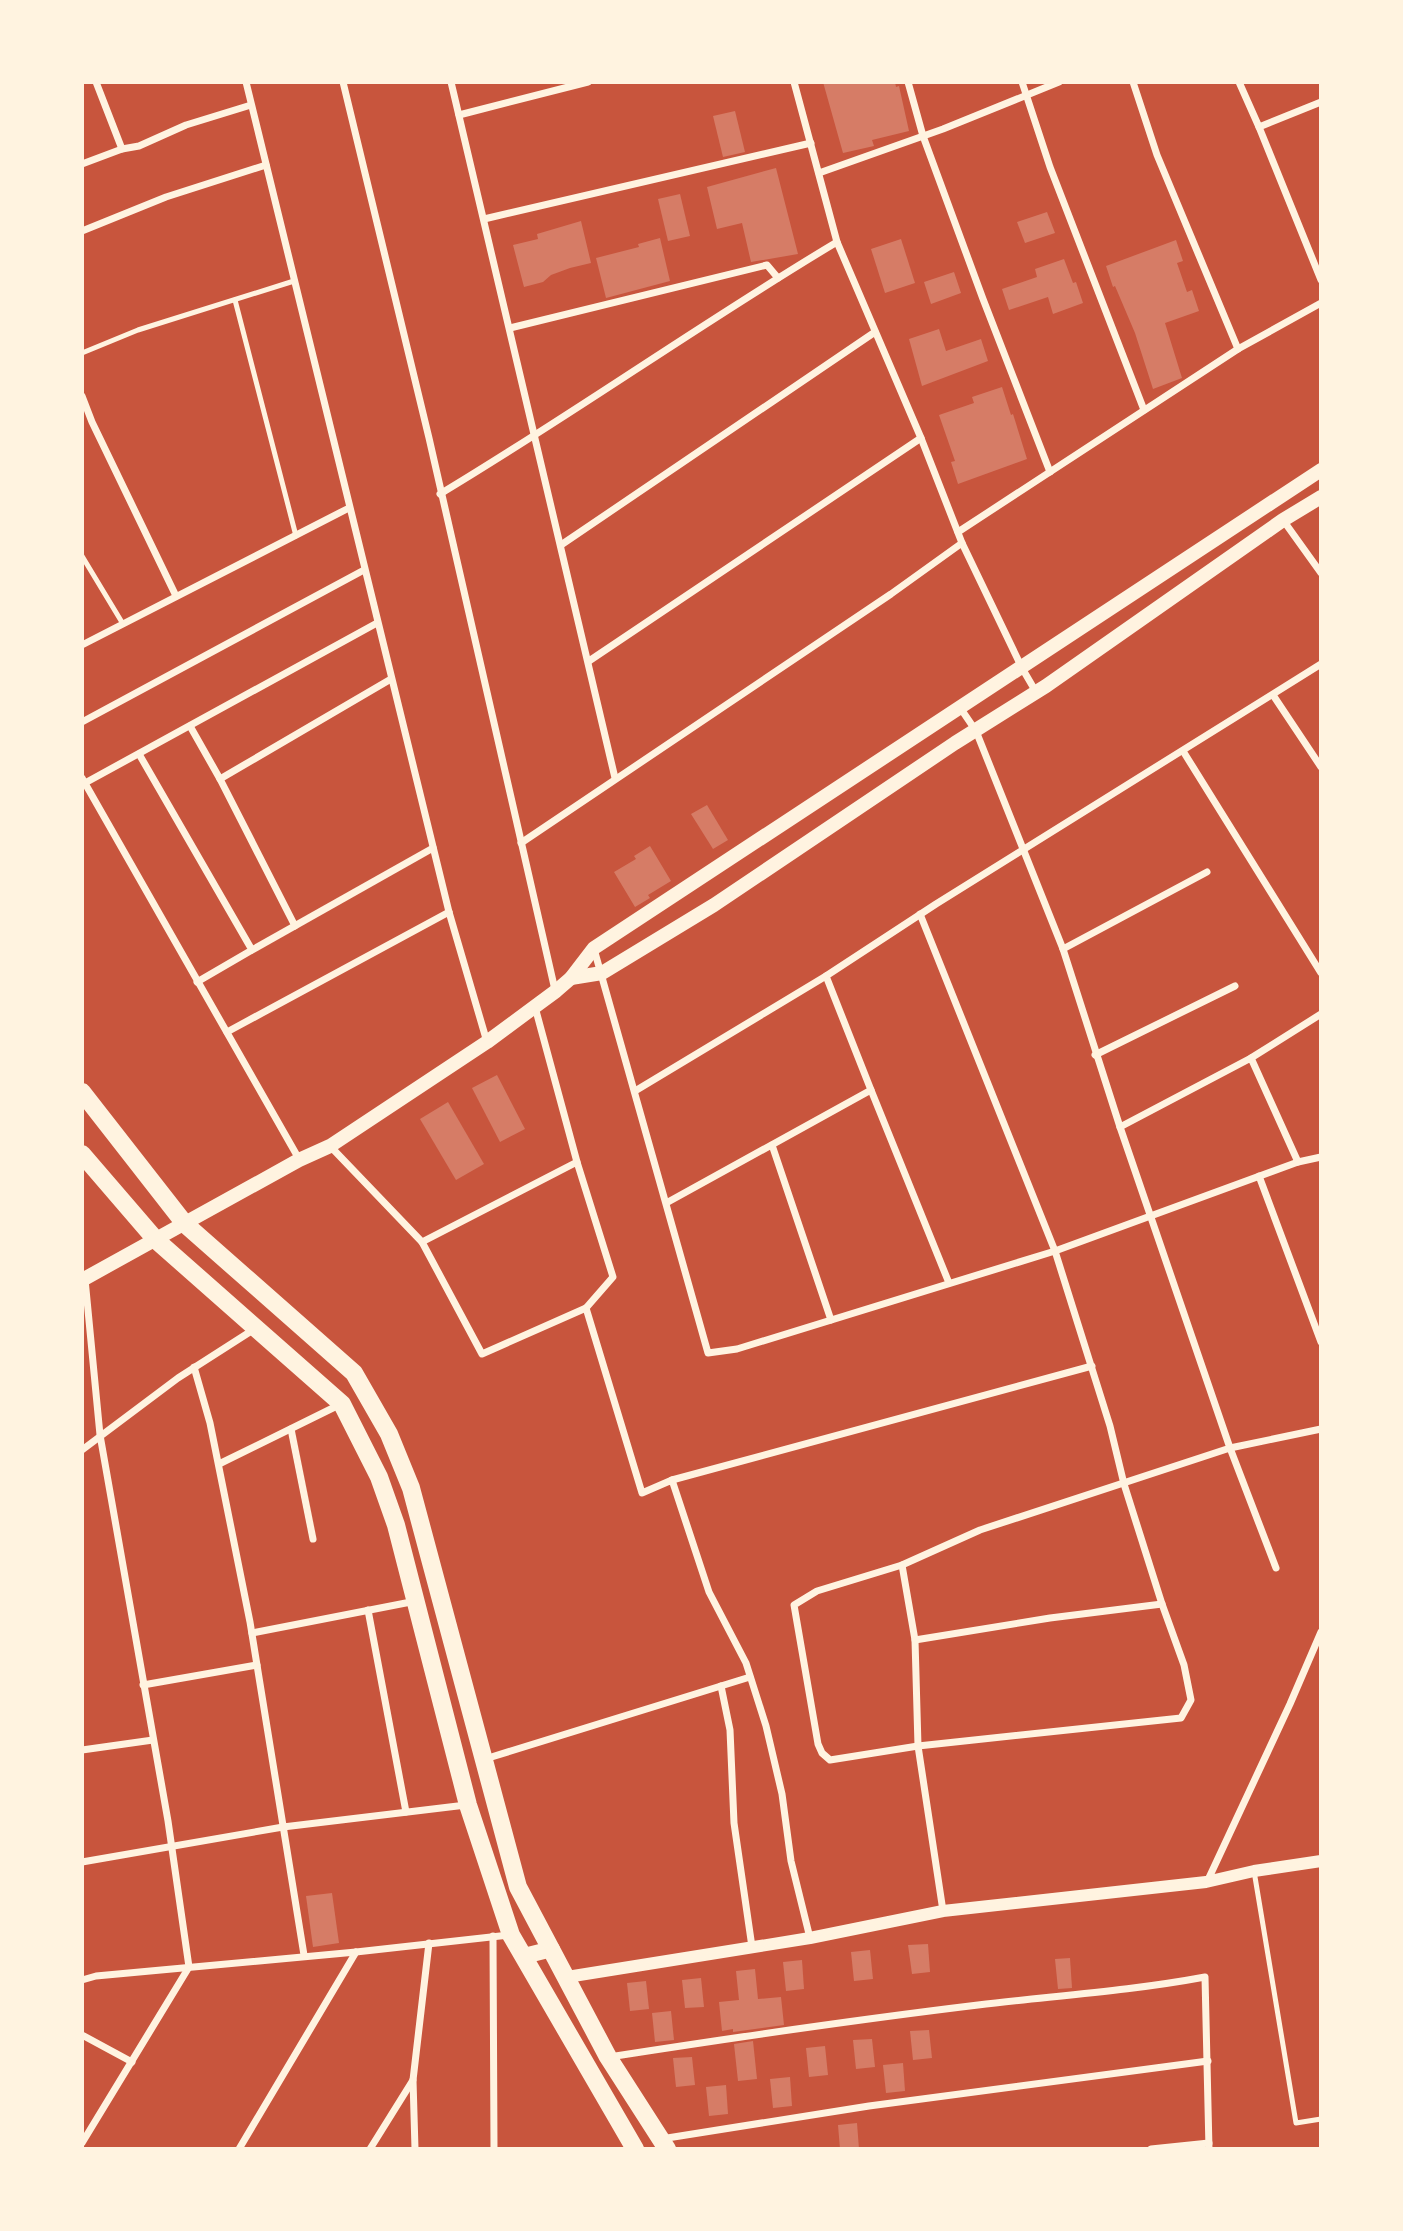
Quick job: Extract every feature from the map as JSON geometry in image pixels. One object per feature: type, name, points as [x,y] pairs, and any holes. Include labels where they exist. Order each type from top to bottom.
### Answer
[{"type":"highway","points":[[82,1091],[185,1224],[354,1373],[388,1433],[411,1488],[518,1887],[608,2057],[664,2144]]},
{"type":"highway","points":[[82,1154],[156,1240],[342,1404],[379,1477],[396,1525],[502,1936],[524,1956],[635,2149]]},
{"type":"main road","points":[[84,1279],[299,1160],[330,1146],[535,1007],[570,978],[594,948],[1321,470]]},
{"type":"main road","points":[[570,978],[603,973],[714,905],[1036,692],[1283,520],[1321,497]]},
{"type":"main road","points":[[524,1956],[552,1949]]},
{"type":"street","points":[[96,82],[122,149]]},
{"type":"street","points":[[246,82],[449,912],[487,1042]]},
{"type":"street","points":[[343,82],[556,991]]},
{"type":"street","points":[[451,82],[615,778]]},
{"type":"street","points":[[459,115],[588,82]]},
{"type":"street","points":[[794,82],[837,242],[921,438],[962,543],[1036,692]]},
{"type":"street","points":[[908,82],[923,136],[1050,472]]},
{"type":"street","points":[[1022,82],[1050,167],[1144,410]]},
{"type":"street","points":[[819,173],[923,136],[1059,82]]},
{"type":"street","points":[[1133,82],[1157,155],[1238,348]]},
{"type":"street","points":[[1239,82],[1321,280]]},
{"type":"street","points":[[1259,127],[1321,102]]},
{"type":"street","points":[[82,164],[122,149],[139,146],[186,125],[251,105]]},
{"type":"street","points":[[484,219],[811,143]]},
{"type":"street","points":[[82,231],[166,197],[265,165]]},
{"type":"street","points":[[440,494],[536,436],[837,242]]},
{"type":"street","points":[[510,328],[767,265],[778,278]]},
{"type":"street","points":[[958,532],[1238,348],[1321,303]]},
{"type":"street","points":[[561,545],[875,332]]},
{"type":"street","points":[[82,396],[176,596]]},
{"type":"street","points":[[589,661],[921,438]]},
{"type":"street","points":[[82,645],[349,508]]},
{"type":"street","points":[[1283,520],[1321,573]]},
{"type":"street","points":[[520,843],[891,594],[962,543]]},
{"type":"street","points":[[82,722],[364,570]]},
{"type":"street","points":[[299,1160],[84,781],[139,754],[377,623]]},
{"type":"street","points":[[635,1091],[826,976],[920,914],[1321,664]]},
{"type":"street","points":[[220,779],[391,679]]},
{"type":"street","points":[[1273,695],[1321,767]]},
{"type":"street","points":[[961,709],[976,731],[1063,949],[1150,1216],[1230,1448],[1276,1568]]},
{"type":"street","points":[[190,726],[295,926]]},
{"type":"street","points":[[1183,751],[1321,974]]},
{"type":"street","points":[[139,754],[252,950]]},
{"type":"street","points":[[197,982],[433,848]]},
{"type":"street","points":[[1063,949],[1207,872]]},
{"type":"street","points":[[227,1032],[449,912]]},
{"type":"street","points":[[920,914],[1055,1251],[1110,1426],[1124,1484],[1184,1665],[1191,1700],[1181,1717],[918,1746],[831,1760],[822,1754],[794,1605],[817,1591],[902,1564],[980,1530],[1124,1484],[1230,1448],[1321,1429]]},
{"type":"street","points":[[594,948],[708,1353],[737,1349],[1055,1251],[1298,1162],[1321,1157]]},
{"type":"street","points":[[826,976],[949,1283]]},
{"type":"street","points":[[1096,1055],[1235,986]]},
{"type":"street","points":[[330,1146],[422,1242],[482,1354],[586,1308],[613,1278],[577,1161],[535,1007]]},
{"type":"street","points":[[1120,1127],[1251,1058],[1321,1014]]},
{"type":"street","points":[[1251,1058],[1298,1162]]},
{"type":"street","points":[[667,1202],[870,1090]]},
{"type":"street","points":[[772,1145],[831,1320]]},
{"type":"street","points":[[422,1242],[577,1161]]},
{"type":"street","points":[[1259,1176],[1321,1342]]},
{"type":"street","points":[[82,2143],[189,1966],[171,1846],[100,1436],[84,1279]]},
{"type":"street","points":[[586,1308],[642,1493],[672,1480],[1091,1366]]},
{"type":"street","points":[[82,1450],[194,1367],[257,1328]]},
{"type":"street","points":[[194,1367],[211,1423],[252,1633],[304,1955]]},
{"type":"street","points":[[219,1464],[342,1404]]},
{"type":"street","points":[[291,1429],[313,1539]]},
{"type":"street","points":[[672,1480],[709,1592],[746,1663],[766,1726],[782,1794],[791,1861],[810,1938]]},
{"type":"street","points":[[902,1564],[915,1640],[918,1746],[943,1911]]},
{"type":"street","points":[[252,1633],[416,1601]]},
{"type":"street","points":[[915,1640],[1162,1604]]},
{"type":"street","points":[[368,1610],[407,1812]]},
{"type":"street","points":[[1206,1882],[1321,1632]]},
{"type":"street","points":[[143,1685],[257,1665]]},
{"type":"street","points":[[484,1759],[750,1677]]},
{"type":"street","points":[[721,1686],[730,1730],[734,1823],[752,1947]]},
{"type":"street","points":[[82,1750],[153,1740]]},
{"type":"street","points":[[82,1862],[283,1827],[468,1805]]},
{"type":"street","points":[[567,1977],[810,1938],[943,1911],[1206,1882],[1254,1871],[1321,1861]]},
{"type":"street","points":[[82,1980],[96,1976],[189,1966],[502,1936],[494,2149]]},
{"type":"street","points":[[415,2149],[413,2080],[429,1943]]},
{"type":"street","points":[[239,2149],[356,1952]]},
{"type":"street","points":[[608,2057],[923,2012],[1158,1986],[1205,1977],[1209,2146],[1152,2149]]},
{"type":"street","points":[[82,2035],[132,2062]]},
{"type":"street","points":[[664,2144],[869,2106],[1208,2061]]},
{"type":"street","points":[[370,2149],[413,2080]]},
{"type":"lane","points":[[82,353],[138,330],[294,281]]},
{"type":"lane","points":[[235,300],[296,536]]},
{"type":"lane","points":[[82,556],[123,624]]},
{"type":"lane","points":[[1254,1871],[1296,2123],[1321,2119]]},
{"type":"building","points":[[823,82],[895,82],[896,87],[899,86],[909,131],[872,140],[874,146],[843,153]]},
{"type":"building","points":[[735,111],[745,152],[723,157],[713,116]]},
{"type":"building","points":[[776,168],[798,254],[751,262],[742,223],[717,229],[707,187]]},
{"type":"building","points":[[680,194],[690,236],[668,241],[658,199]]},
{"type":"building","points":[[1047,212],[1055,233],[1025,243],[1017,222]]},
{"type":"building","points":[[581,221],[591,263],[570,268],[551,275],[543,282],[524,287],[513,245],[538,239],[537,234]]},
{"type":"building","points":[[660,238],[670,281],[606,298],[596,258],[639,247],[638,244]]},
{"type":"building","points":[[901,239],[915,283],[885,293],[871,249]]},
{"type":"building","points":[[1176,240],[1183,261],[1177,263],[1187,292],[1192,290],[1199,311],[1165,323],[1182,378],[1153,389],[1135,333],[1106,266]]},
{"type":"building","points":[[1064,259],[1083,303],[1053,314],[1048,297],[1009,310],[1002,289],[1037,277],[1035,269]]},
{"type":"building","points":[[954,272],[961,293],[931,304],[924,282]]},
{"type":"building","points":[[939,329],[946,351],[981,339],[988,361],[922,386],[909,339]]},
{"type":"building","points":[[1002,387],[1027,459],[958,484],[951,462],[955,461],[939,415],[974,403],[972,397]]},
{"type":"building","points":[[707,805],[728,840],[713,849],[691,814]]},
{"type":"building","points":[[650,846],[671,881],[648,895],[650,898],[635,907],[614,872],[636,859],[634,856]]},
{"type":"building","points":[[497,1075],[525,1129],[500,1142],[472,1088]]},
{"type":"building","points":[[448,1102],[484,1164],[456,1180],[420,1119]]},
{"type":"building","points":[[332,1893],[339,1943],[313,1947],[306,1896]]},
{"type":"building","points":[[928,1944],[930,1972],[912,1974],[908,1945]]},
{"type":"building","points":[[870,1950],[873,1979],[854,1981],[851,1952]]},
{"type":"building","points":[[1070,1958],[1072,1988],[1058,1989],[1055,1959]]},
{"type":"building","points":[[802,1960],[804,1989],[786,1991],[783,1962]]},
{"type":"building","points":[[755,1969],[758,1999],[781,1997],[784,2025],[722,2031],[719,2002],[739,2000],[736,1971]]},
{"type":"building","points":[[701,1978],[704,2007],[685,2008],[682,1980]]},
{"type":"building","points":[[646,1981],[649,2009],[630,2011],[627,1983]]},
{"type":"building","points":[[671,2011],[674,2040],[655,2042],[652,2013]]},
{"type":"building","points":[[929,2030],[932,2058],[913,2060],[910,2031]]},
{"type":"building","points":[[872,2039],[875,2067],[856,2069],[853,2040]]},
{"type":"building","points":[[753,2041],[757,2079],[738,2081],[734,2044]]},
{"type":"building","points":[[825,2046],[828,2075],[809,2077],[806,2048]]},
{"type":"building","points":[[692,2057],[695,2085],[676,2087],[673,2058]]},
{"type":"building","points":[[903,2063],[905,2091],[886,2093],[883,2065]]},
{"type":"building","points":[[790,2077],[792,2106],[773,2108],[770,2079]]},
{"type":"building","points":[[726,2085],[728,2114],[709,2116],[706,2087]]},
{"type":"building","points":[[857,2123],[859,2149],[840,2149],[838,2125]]}]
